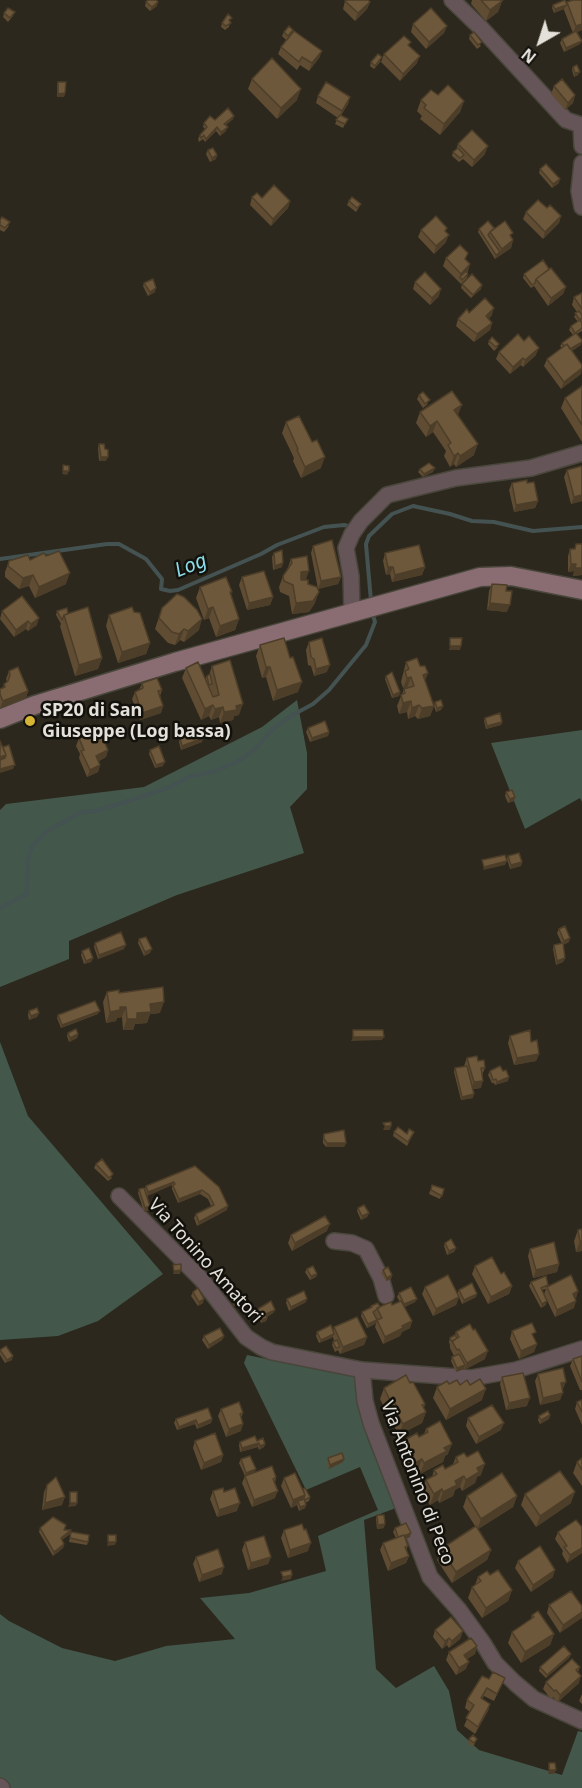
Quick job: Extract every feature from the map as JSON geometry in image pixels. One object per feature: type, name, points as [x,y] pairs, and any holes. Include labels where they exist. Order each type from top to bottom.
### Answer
[{"type":"street","points":[[452,0],[566,120],[581,124],[582,146]]},
{"type":"street","points":[[582,163],[579,191],[582,207]]},
{"type":"street","points":[[352,612],[351,576],[346,548],[351,534],[361,521],[387,495],[456,478],[531,468],[582,453]]},
{"type":"street","points":[[0,719],[35,705],[165,665],[480,577],[511,576],[582,590]]},
{"type":"street","name":"Via Tonino Amatori","points":[[119,1196],[202,1281],[246,1337],[272,1352],[362,1370],[471,1378],[516,1370],[582,1349]]},
{"type":"street","points":[[333,1241],[352,1243],[366,1249],[381,1278],[386,1296]]},
{"type":"street","name":"Via Antonino di Peco","points":[[362,1370],[365,1401],[371,1423],[430,1577],[459,1610],[483,1642],[495,1663],[515,1683],[534,1700],[582,1721]]},
{"type":"green space","points":[[297,700],[307,753],[307,789],[290,807],[304,853],[177,895],[69,941],[69,959],[0,987],[0,810],[6,804],[144,787],[262,727]]},
{"type":"green space","points":[[582,730],[582,802],[580,798],[525,829],[491,743]]},
{"type":"green space","points":[[0,1042],[28,1116],[163,1274],[98,1321],[58,1336],[0,1340]]},
{"type":"green space","points":[[247,1355],[355,1377],[368,1440],[396,1508],[364,1520],[376,1669],[396,1688],[434,1666],[449,1691],[457,1730],[479,1750],[562,1775],[578,1731],[582,1732],[582,1788],[11,1788],[0,1778],[0,1614],[9,1621],[62,1648],[115,1661],[166,1646],[235,1639],[200,1598],[249,1593],[326,1571],[318,1536],[378,1510],[360,1467],[306,1490],[244,1363]]},
{"type":"building","points":[[148,0],[158,2],[152,7],[146,2]]},
{"type":"building","points":[[368,0],[370,2],[358,13],[345,1]]},
{"type":"building","points":[[481,0],[502,0],[502,1],[490,10]]},
{"type":"building","points":[[565,0],[567,5],[555,9],[553,5]]},
{"type":"building","points":[[582,0],[582,24],[576,26],[567,2]]},
{"type":"building","points":[[8,8],[15,12],[10,18],[4,13]]},
{"type":"building","points":[[431,8],[447,26],[429,42],[413,24]]},
{"type":"building","points":[[228,14],[232,18],[229,20],[231,23],[226,26],[222,23]]},
{"type":"building","points":[[289,26],[293,30],[288,36],[284,32]]},
{"type":"building","points":[[294,31],[322,51],[312,63],[302,57],[299,62],[281,47]]},
{"type":"building","points":[[576,31],[582,41],[566,48],[562,39]]},
{"type":"building","points":[[474,32],[482,42],[478,45],[470,35]]},
{"type":"building","points":[[404,36],[411,42],[408,45],[420,56],[403,74],[384,54]]},
{"type":"building","points":[[378,54],[382,57],[375,66],[371,62]]},
{"type":"building","points":[[272,58],[301,89],[281,108],[252,79]]},
{"type":"building","points":[[577,65],[580,72],[575,73],[573,67]]},
{"type":"building","points":[[562,79],[575,95],[568,103],[554,86]]},
{"type":"building","points":[[58,82],[66,82],[65,93],[58,94]]},
{"type":"building","points":[[326,82],[350,97],[342,111],[318,96]]},
{"type":"building","points":[[448,85],[464,101],[444,124],[424,108],[426,105],[421,100],[431,90],[438,95]]},
{"type":"building","points":[[228,108],[234,116],[224,124],[228,127],[221,132],[217,127],[206,139],[204,135],[201,138],[200,135],[207,127],[204,123],[210,116],[215,120]]},
{"type":"building","points":[[340,115],[348,119],[345,124],[336,120]]},
{"type":"building","points":[[472,130],[488,146],[474,160],[458,144]]},
{"type":"building","points":[[213,148],[217,155],[212,158],[208,150]]},
{"type":"building","points":[[458,148],[464,155],[460,158],[453,152]]},
{"type":"building","points":[[546,164],[560,179],[553,184],[540,169]]},
{"type":"building","points":[[274,185],[290,201],[273,219],[252,197],[257,193],[262,198]]},
{"type":"building","points":[[352,197],[361,204],[357,208],[349,201]]},
{"type":"building","points":[[538,200],[547,208],[550,205],[561,216],[545,232],[526,212]]},
{"type":"building","points":[[436,216],[447,228],[445,231],[449,235],[436,246],[421,230]]},
{"type":"building","points":[[2,217],[10,222],[5,228],[0,225]]},
{"type":"building","points":[[488,221],[494,228],[488,235],[500,252],[496,255],[479,229]]},
{"type":"building","points":[[505,221],[513,233],[510,235],[513,240],[502,249],[490,232]]},
{"type":"building","points":[[460,245],[468,253],[465,259],[470,264],[461,274],[446,258]]},
{"type":"building","points":[[543,260],[549,269],[532,285],[524,274]]},
{"type":"building","points":[[551,268],[566,287],[551,298],[536,279]]},
{"type":"building","points":[[466,271],[468,274],[462,280],[460,277]]},
{"type":"building","points":[[425,272],[441,289],[432,298],[415,282]]},
{"type":"building","points":[[472,274],[482,285],[473,295],[462,284]]},
{"type":"building","points":[[153,279],[156,288],[150,292],[144,283]]},
{"type":"building","points":[[582,293],[582,309],[574,297]]},
{"type":"building","points":[[485,298],[494,308],[486,316],[492,323],[477,334],[458,319],[467,309],[469,313]]},
{"type":"building","points":[[579,311],[582,315],[580,320],[575,313]]},
{"type":"building","points":[[580,320],[582,328],[575,333],[571,326]]},
{"type":"building","points":[[576,333],[582,342],[570,349],[567,344],[564,346],[562,343]]},
{"type":"building","points":[[518,334],[524,341],[529,336],[539,348],[513,367],[499,352]]},
{"type":"building","points":[[492,337],[499,344],[496,347],[489,341]]},
{"type":"building","points":[[567,344],[582,368],[564,382],[547,359]]},
{"type":"building","points":[[582,386],[582,425],[565,398]]},
{"type":"building","points":[[452,391],[462,405],[454,410],[478,444],[460,456],[458,453],[454,456],[448,445],[451,443],[437,421],[430,426],[420,412]]},
{"type":"building","points":[[423,392],[430,400],[425,404],[419,395]]},
{"type":"building","points":[[299,416],[312,442],[317,440],[325,457],[305,467],[286,422]]},
{"type":"building","points":[[99,444],[104,444],[105,449],[108,450],[108,457],[101,457]]},
{"type":"building","points":[[429,463],[435,468],[424,474],[420,469]]},
{"type":"building","points":[[63,465],[69,466],[69,471],[63,471]]},
{"type":"building","points":[[582,466],[582,495],[574,497],[567,470]]},
{"type":"building","points":[[527,480],[527,483],[534,482],[538,501],[516,505],[512,483]]},
{"type":"building","points":[[332,540],[341,577],[321,581],[313,546]]},
{"type":"building","points":[[576,544],[582,544],[582,568],[575,568],[576,564],[571,564],[570,549],[575,549]]},
{"type":"building","points":[[419,545],[425,567],[395,575],[393,567],[388,567],[385,553]]},
{"type":"building","points":[[282,550],[283,563],[275,566],[274,553]]},
{"type":"building","points":[[59,551],[70,573],[39,587],[33,575],[23,578],[8,566],[9,561],[28,555],[30,560],[44,553],[46,556]]},
{"type":"building","points":[[307,556],[309,571],[301,572],[301,580],[308,580],[308,584],[317,587],[319,592],[313,601],[296,603],[293,585],[284,581],[283,576],[292,563],[291,559]]},
{"type":"building","points":[[264,571],[273,597],[249,603],[242,577]]},
{"type":"building","points":[[226,577],[239,619],[220,626],[213,607],[208,609],[200,587]]},
{"type":"building","points":[[492,584],[507,585],[506,591],[512,591],[510,605],[490,603]]},
{"type":"building","points":[[177,594],[184,597],[197,610],[202,619],[188,631],[184,629],[179,634],[172,632],[159,618],[162,608]]},
{"type":"building","points":[[22,596],[39,618],[31,624],[28,621],[16,630],[2,611]]},
{"type":"building","points":[[88,607],[102,658],[79,665],[64,615]]},
{"type":"building","points":[[132,607],[134,612],[140,613],[150,643],[122,652],[109,615]]},
{"type":"building","points":[[67,608],[68,614],[64,615],[62,620],[57,611]]},
{"type":"building","points":[[284,638],[290,658],[293,657],[302,682],[277,690],[270,667],[266,667],[260,645]]},
{"type":"building","points":[[322,638],[330,665],[316,669],[314,659],[311,657],[309,642]]},
{"type":"building","points":[[450,638],[462,638],[461,646],[450,646]]},
{"type":"building","points":[[417,658],[420,666],[425,666],[428,673],[423,675],[434,706],[422,708],[419,705],[412,708],[411,701],[403,703],[401,695],[405,693],[404,689],[414,686],[411,677],[407,678],[405,671],[409,669],[406,662]]},
{"type":"building","points":[[230,660],[243,704],[236,706],[237,710],[224,712],[223,707],[215,709],[213,705],[205,709],[186,668],[198,662],[213,697],[219,695],[212,666]]},
{"type":"building","points":[[18,667],[28,691],[3,701],[0,689],[5,687],[4,684],[8,681],[9,671]]},
{"type":"building","points":[[392,672],[400,692],[393,695],[386,676]]},
{"type":"building","points":[[210,674],[212,684],[209,685],[207,676]]},
{"type":"building","points":[[157,678],[162,690],[158,691],[163,706],[142,713],[135,692],[143,688],[142,683]]},
{"type":"building","points":[[441,700],[443,706],[437,708],[435,702]]},
{"type":"building","points":[[500,713],[502,722],[487,726],[485,718]]},
{"type":"building","points":[[325,721],[329,732],[312,738],[308,728]]},
{"type":"building","points":[[99,729],[108,750],[96,756],[100,765],[90,770],[81,751],[84,750],[79,738]]},
{"type":"building","points":[[199,730],[203,738],[182,746],[180,738]]},
{"type":"building","points":[[0,741],[6,755],[0,757]]},
{"type":"building","points":[[9,745],[15,765],[0,769],[0,760],[6,755],[3,747]]},
{"type":"building","points":[[159,746],[165,762],[156,765],[150,750]]},
{"type":"building","points":[[512,790],[515,797],[510,799],[506,792]]},
{"type":"building","points":[[519,853],[522,862],[511,865],[508,856]]},
{"type":"building","points":[[505,855],[507,861],[484,867],[482,860]]},
{"type":"building","points":[[565,926],[570,938],[564,941],[559,929]]},
{"type":"building","points":[[121,932],[126,945],[99,955],[95,943]]},
{"type":"building","points":[[146,937],[152,949],[145,952],[139,939]]},
{"type":"building","points":[[563,943],[565,958],[557,961],[554,945]]},
{"type":"building","points":[[89,948],[93,958],[86,961],[82,951]]},
{"type":"building","points":[[163,987],[164,1002],[150,1004],[151,1012],[137,1013],[137,1019],[127,1019],[126,1007],[110,1012],[107,992],[119,990],[119,993]]},
{"type":"building","points":[[95,1001],[100,1011],[62,1025],[58,1015]]},
{"type":"building","points":[[37,1008],[39,1013],[31,1016],[29,1011]]},
{"type":"building","points":[[76,1029],[78,1034],[70,1038],[68,1033]]},
{"type":"building","points":[[353,1030],[383,1030],[384,1037],[353,1037]]},
{"type":"building","points":[[530,1030],[531,1042],[537,1040],[539,1054],[517,1058],[510,1036]]},
{"type":"building","points":[[477,1056],[478,1061],[484,1060],[485,1068],[481,1068],[483,1081],[474,1082],[467,1058]]},
{"type":"building","points":[[467,1066],[474,1094],[462,1097],[455,1068]]},
{"type":"building","points":[[500,1066],[503,1071],[506,1070],[509,1077],[497,1082],[496,1079],[493,1080],[490,1071]]},
{"type":"building","points":[[391,1122],[391,1126],[385,1126],[383,1123]]},
{"type":"building","points":[[398,1127],[407,1134],[409,1129],[414,1132],[408,1142],[394,1132]]},
{"type":"building","points":[[344,1130],[346,1143],[327,1143],[324,1139],[324,1134]]},
{"type":"building","points":[[102,1159],[113,1174],[109,1178],[96,1164]]},
{"type":"building","points":[[195,1166],[219,1187],[228,1206],[199,1222],[196,1214],[214,1205],[209,1195],[202,1190],[179,1199],[173,1186],[174,1182],[148,1192],[146,1186]]},
{"type":"building","points":[[432,1185],[444,1189],[442,1196],[431,1190]]},
{"type":"building","points":[[144,1188],[150,1206],[145,1208],[139,1189]]},
{"type":"building","points":[[364,1205],[369,1213],[362,1216],[358,1208]]},
{"type":"building","points":[[325,1216],[330,1224],[295,1243],[291,1235]]},
{"type":"building","points":[[582,1229],[582,1241],[580,1241],[578,1230]]},
{"type":"building","points":[[451,1239],[456,1248],[449,1251],[445,1243]]},
{"type":"building","points":[[554,1242],[559,1264],[536,1270],[530,1249]]},
{"type":"building","points":[[492,1257],[501,1274],[504,1272],[512,1286],[491,1297],[475,1266]]},
{"type":"building","points":[[181,1264],[181,1270],[174,1271],[173,1265]]},
{"type":"building","points":[[313,1266],[317,1274],[311,1276],[307,1269]]},
{"type":"building","points":[[388,1267],[392,1275],[387,1278],[383,1270]]},
{"type":"building","points":[[448,1275],[459,1297],[436,1309],[425,1287]]},
{"type":"building","points":[[571,1275],[578,1291],[573,1294],[576,1301],[557,1310],[547,1287]]},
{"type":"building","points":[[546,1276],[548,1285],[541,1288],[547,1301],[542,1304],[531,1282]]},
{"type":"building","points":[[472,1283],[477,1294],[464,1300],[459,1290]]},
{"type":"building","points":[[411,1287],[417,1299],[404,1304],[399,1293]]},
{"type":"building","points":[[198,1288],[204,1299],[199,1302],[193,1292]]},
{"type":"building","points":[[304,1291],[307,1299],[291,1307],[287,1299]]},
{"type":"building","points":[[233,1293],[240,1293],[240,1302],[233,1303]]},
{"type":"building","points":[[271,1301],[275,1310],[266,1314],[267,1318],[262,1320],[258,1309]]},
{"type":"building","points":[[401,1301],[412,1321],[385,1337],[377,1320],[382,1318],[377,1308],[391,1302],[392,1305]]},
{"type":"building","points":[[378,1303],[380,1307],[373,1312],[377,1320],[368,1324],[362,1312]]},
{"type":"building","points":[[357,1317],[367,1337],[343,1347],[334,1327]]},
{"type":"building","points":[[532,1323],[536,1332],[532,1334],[537,1344],[521,1351],[512,1331]]},
{"type":"building","points":[[470,1324],[488,1351],[467,1363],[452,1341],[459,1337],[456,1332]]},
{"type":"building","points":[[331,1325],[334,1334],[321,1340],[317,1332]]},
{"type":"building","points":[[220,1328],[224,1336],[209,1345],[204,1336]]},
{"type":"building","points":[[455,1335],[457,1338],[452,1342],[450,1338]]},
{"type":"building","points":[[337,1340],[340,1347],[336,1348],[333,1342]]},
{"type":"building","points":[[6,1346],[13,1356],[7,1360],[0,1350]]},
{"type":"building","points":[[459,1354],[465,1365],[457,1368],[452,1357]]},
{"type":"building","points":[[582,1356],[582,1382],[573,1359]]},
{"type":"building","points":[[563,1368],[566,1382],[561,1383],[563,1393],[543,1398],[538,1374]]},
{"type":"building","points":[[523,1373],[530,1398],[509,1403],[502,1377]]},
{"type":"building","points":[[406,1375],[410,1383],[413,1382],[425,1404],[422,1405],[426,1412],[403,1424],[396,1411],[399,1410],[394,1401],[391,1402],[384,1388]]},
{"type":"building","points":[[480,1379],[486,1389],[450,1409],[437,1387],[447,1381],[449,1384],[457,1380],[460,1385],[467,1380],[470,1385]]},
{"type":"building","points":[[582,1400],[582,1412],[577,1402]]},
{"type":"building","points":[[239,1402],[243,1413],[240,1414],[243,1424],[229,1429],[221,1409]]},
{"type":"building","points":[[492,1405],[504,1423],[479,1437],[468,1418]]},
{"type":"building","points":[[208,1408],[212,1419],[198,1425],[196,1420],[179,1427],[176,1419]]},
{"type":"building","points":[[548,1411],[550,1415],[541,1420],[539,1416]]},
{"type":"building","points":[[440,1421],[452,1444],[444,1448],[447,1451],[424,1463],[422,1459],[415,1463],[403,1441],[417,1433],[419,1437],[428,1432],[426,1429]]},
{"type":"building","points":[[215,1433],[223,1455],[204,1463],[195,1441]]},
{"type":"building","points":[[255,1436],[257,1441],[263,1438],[265,1444],[260,1446],[259,1443],[242,1448],[240,1442]]},
{"type":"building","points":[[478,1451],[485,1464],[477,1468],[479,1472],[466,1480],[464,1476],[455,1481],[457,1485],[434,1494],[426,1480],[437,1474],[434,1470],[443,1465],[445,1469],[458,1462],[456,1457],[464,1453],[467,1457]]},
{"type":"building","points":[[342,1453],[344,1459],[330,1465],[328,1458]]},
{"type":"building","points":[[250,1456],[256,1469],[246,1473],[241,1459]]},
{"type":"building","points":[[582,1458],[582,1470],[577,1462]]},
{"type":"building","points":[[272,1466],[276,1477],[273,1479],[278,1491],[254,1500],[245,1476]]},
{"type":"building","points":[[560,1471],[575,1492],[540,1516],[525,1494]]},
{"type":"building","points":[[295,1473],[305,1495],[293,1500],[284,1478]]},
{"type":"building","points":[[502,1473],[517,1496],[481,1519],[467,1496]]},
{"type":"building","points":[[56,1477],[65,1497],[45,1503],[47,1485]]},
{"type":"building","points":[[223,1488],[224,1492],[235,1488],[240,1503],[219,1510],[213,1491]]},
{"type":"building","points":[[305,1488],[310,1497],[305,1500],[303,1489]]},
{"type":"building","points":[[70,1492],[77,1492],[77,1503],[70,1503]]},
{"type":"building","points":[[304,1499],[306,1505],[300,1507],[298,1501]]},
{"type":"building","points":[[377,1515],[384,1515],[385,1524],[378,1525]]},
{"type":"building","points":[[53,1517],[66,1525],[64,1530],[71,1530],[61,1538],[64,1544],[54,1552],[40,1528]]},
{"type":"building","points":[[576,1520],[582,1527],[582,1548],[570,1555],[558,1532]]},
{"type":"building","points":[[406,1523],[411,1533],[398,1537],[395,1528]]},
{"type":"building","points":[[302,1524],[311,1543],[290,1550],[284,1530]]},
{"type":"building","points":[[476,1526],[491,1550],[456,1572],[441,1549]]},
{"type":"building","points":[[71,1532],[89,1535],[88,1542],[70,1538]]},
{"type":"building","points":[[108,1535],[116,1535],[116,1542],[108,1542]]},
{"type":"building","points":[[404,1535],[408,1546],[405,1547],[409,1556],[391,1563],[383,1543]]},
{"type":"building","points":[[264,1536],[271,1557],[251,1563],[245,1542]]},
{"type":"building","points":[[540,1546],[555,1570],[533,1585],[518,1561]]},
{"type":"building","points":[[218,1549],[224,1567],[202,1575],[196,1557]]},
{"type":"building","points":[[291,1570],[292,1575],[283,1577],[281,1572]]},
{"type":"building","points":[[498,1570],[512,1590],[486,1608],[472,1587],[481,1581],[478,1577],[487,1571],[490,1575]]},
{"type":"building","points":[[571,1591],[582,1606],[582,1612],[563,1625],[549,1605]]},
{"type":"building","points":[[538,1611],[554,1634],[525,1652],[512,1632],[534,1617],[532,1615]]},
{"type":"building","points":[[451,1617],[463,1631],[452,1641],[449,1638],[445,1641],[435,1630]]},
{"type":"building","points":[[471,1638],[477,1646],[464,1655],[469,1662],[459,1668],[449,1652]]},
{"type":"building","points":[[564,1646],[571,1654],[547,1675],[540,1667]]},
{"type":"building","points":[[572,1659],[580,1667],[576,1670],[581,1676],[560,1695],[546,1682]]},
{"type":"building","points":[[493,1672],[505,1678],[497,1694],[487,1688],[481,1698],[490,1704],[478,1727],[466,1718],[474,1705],[467,1700],[482,1676],[489,1679]]},
{"type":"building","points":[[473,1735],[477,1739],[474,1743],[469,1739]]},
{"type":"building","points":[[549,1763],[555,1763],[556,1770],[549,1770]]},
{"type":"waterway","points":[[371,601],[366,544],[369,536],[392,514],[413,506],[472,521],[494,522],[533,531],[582,527]]},
{"type":"waterway","name":"Log","points":[[0,559],[119,544],[146,559],[162,579],[161,589],[170,591],[178,590],[277,545],[324,527],[344,525],[353,527]]},
{"type":"waterway","points":[[0,908],[27,894],[28,860],[32,846],[46,832],[81,812],[96,811],[138,798],[170,787],[189,777],[215,771],[235,763],[252,752],[272,730],[289,717],[313,704],[329,690],[366,645],[375,622],[372,612]]},
{"type":"place","name":"SP20 di San Giuseppe (Log bassa)","points":[[30,721]]}]
